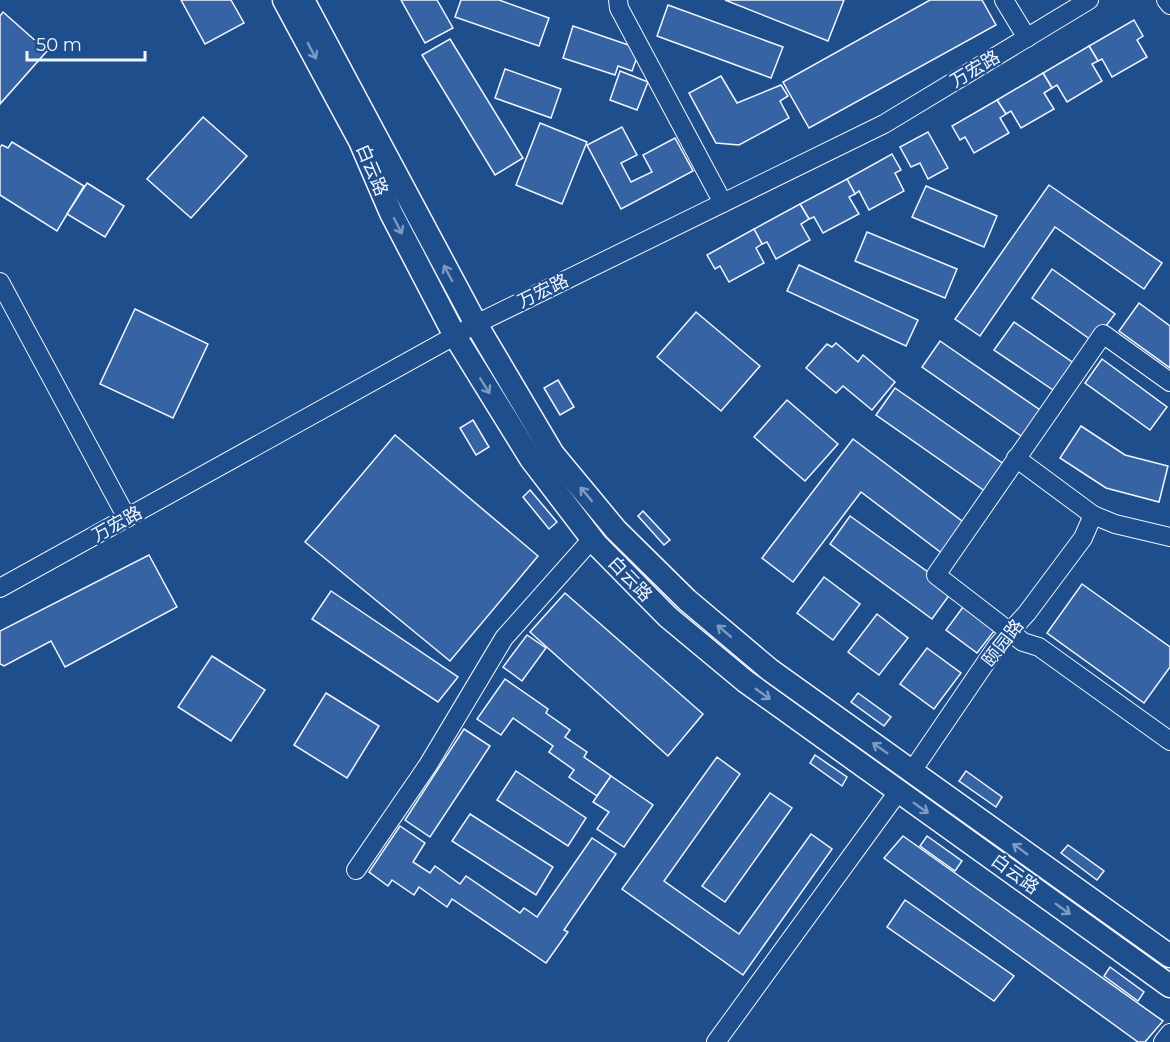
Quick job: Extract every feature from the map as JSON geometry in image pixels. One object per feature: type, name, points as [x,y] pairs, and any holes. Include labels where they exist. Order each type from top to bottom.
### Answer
[{"type":"main road","name":"白云路","points":[[284,0],[360,141],[391,213],[455,336],[531,459],[592,539],[685,632],[745,681],[1170,986]]},
{"type":"main road","name":"白云路","points":[[303,0],[476,324],[553,454],[616,530],[687,600],[770,670],[1170,956]]},
{"type":"street","points":[[618,0],[619,8],[723,203]]},
{"type":"street","points":[[1004,0],[1027,38]]},
{"type":"street","name":"万宏路","points":[[0,588],[476,324],[884,124],[1089,0]]},
{"type":"street","points":[[1166,0],[1170,5]]},
{"type":"street","points":[[0,282],[127,518]]},
{"type":"street","points":[[1170,382],[1103,334],[936,575],[1023,642],[1039,647],[1170,741]]},
{"type":"street","points":[[1016,458],[1093,516],[1115,524],[1170,537]]},
{"type":"street","name":"颐园路","points":[[912,771],[998,646],[1083,538],[1093,516]]},
{"type":"street","points":[[356,870],[428,765],[504,638],[592,539]]},
{"type":"street","points":[[716,1042],[898,792]]},
{"type":"street","points":[[1163,1042],[1170,1033]]},
{"type":"building","points":[[181,0],[231,0],[244,23],[205,44]]},
{"type":"building","points":[[401,0],[437,0],[453,28],[425,43]]},
{"type":"building","points":[[461,0],[499,0],[549,18],[539,46],[455,17]]},
{"type":"building","points":[[725,0],[844,0],[828,41]]},
{"type":"building","points":[[930,0],[982,0],[996,25],[809,128],[783,82]]},
{"type":"building","points":[[668,5],[783,47],[771,78],[657,36]]},
{"type":"building","points":[[3,12],[47,51],[0,104],[0,16]]},
{"type":"building","points":[[1134,20],[1143,36],[1137,40],[1147,57],[1112,77],[1102,59],[1098,61],[1089,46]]},
{"type":"building","points":[[573,26],[640,49],[632,71],[618,66],[615,75],[563,58]]},
{"type":"building","points":[[450,39],[523,158],[495,175],[422,55]]},
{"type":"building","points":[[1089,46],[1098,61],[1092,64],[1102,81],[1067,102],[1057,85],[1052,88],[1043,73]]},
{"type":"building","points":[[505,69],[561,89],[551,118],[495,98]]},
{"type":"building","points":[[620,71],[648,82],[637,110],[610,100]]},
{"type":"building","points":[[1043,73],[1052,88],[1044,93],[1054,109],[1021,128],[1011,111],[1006,114],[997,100]]},
{"type":"building","points":[[721,76],[737,103],[781,85],[788,96],[780,101],[789,118],[739,145],[716,143],[689,93]]},
{"type":"building","points":[[997,100],[1006,114],[1000,118],[1009,133],[974,153],[965,137],[960,140],[952,126]]},
{"type":"building","points":[[203,117],[247,156],[191,218],[147,179]]},
{"type":"building","points":[[540,123],[587,142],[562,204],[516,185]]},
{"type":"building","points":[[622,127],[637,155],[621,163],[631,182],[652,172],[643,155],[675,138],[693,171],[621,209],[587,145]]},
{"type":"building","points":[[928,132],[948,168],[928,179],[920,163],[911,167],[900,147]]},
{"type":"building","points":[[12,142],[84,186],[57,231],[0,195],[0,147],[2,145],[8,148]]},
{"type":"building","points":[[892,154],[901,170],[895,173],[904,191],[869,210],[859,191],[855,194],[847,179]]},
{"type":"building","points":[[847,179],[855,194],[849,197],[859,214],[823,233],[814,217],[809,219],[800,204]]},
{"type":"building","points":[[87,183],[124,206],[105,237],[67,214]]},
{"type":"building","points":[[1049,185],[1162,263],[1144,289],[1055,227],[980,336],[955,319]]},
{"type":"building","points":[[926,186],[997,216],[984,247],[912,217]]},
{"type":"building","points":[[800,204],[809,219],[801,224],[810,240],[776,259],[767,242],[762,244],[754,229]]},
{"type":"building","points":[[754,229],[762,244],[756,248],[764,263],[729,282],[720,266],[715,269],[707,255]]},
{"type":"building","points":[[867,232],[957,269],[945,298],[855,261]]},
{"type":"building","points":[[799,265],[918,320],[906,346],[787,291]]},
{"type":"building","points":[[1052,269],[1115,314],[1094,342],[1032,298]]},
{"type":"building","points":[[1139,303],[1170,326],[1170,368],[1119,331]]},
{"type":"building","points":[[135,309],[208,344],[173,418],[100,384]]},
{"type":"building","points":[[696,312],[760,366],[721,411],[657,357]]},
{"type":"building","points":[[1014,322],[1078,366],[1059,394],[994,350]]},
{"type":"building","points":[[940,341],[1043,412],[1024,438],[922,367]]},
{"type":"building","points":[[836,343],[858,362],[863,355],[895,382],[872,410],[843,386],[836,393],[806,368],[827,344],[832,347]]},
{"type":"building","points":[[1102,359],[1167,407],[1150,430],[1085,383]]},
{"type":"building","points":[[558,380],[574,407],[560,415],[544,388]]},
{"type":"building","points":[[895,388],[1008,467],[989,494],[876,415]]},
{"type":"building","points":[[787,400],[838,444],[805,481],[754,437]]},
{"type":"building","points":[[473,420],[489,447],[476,455],[460,428]]},
{"type":"building","points":[[1081,426],[1125,455],[1168,466],[1159,502],[1106,488],[1060,458]]},
{"type":"building","points":[[395,435],[538,556],[450,661],[305,542]]},
{"type":"building","points":[[853,439],[966,524],[943,554],[861,492],[793,582],[762,558]]},
{"type":"building","points":[[530,490],[557,522],[549,529],[523,497]]},
{"type":"building","points":[[643,511],[670,540],[664,545],[638,516]]},
{"type":"building","points":[[850,516],[953,590],[932,619],[830,544]]},
{"type":"building","points":[[149,555],[177,607],[65,667],[51,641],[4,666],[0,664],[0,631]]},
{"type":"building","points":[[824,577],[860,604],[833,640],[797,613]]},
{"type":"building","points":[[1082,584],[1170,647],[1170,667],[1144,703],[1047,633]]},
{"type":"building","points":[[331,591],[458,677],[438,702],[312,619]]},
{"type":"building","points":[[565,593],[703,714],[668,756],[530,632]]},
{"type":"building","points":[[966,603],[998,626],[977,653],[946,630]]},
{"type":"building","points":[[877,614],[908,638],[879,675],[848,652]]},
{"type":"building","points":[[527,635],[546,648],[522,681],[503,667]]},
{"type":"building","points":[[927,648],[961,673],[934,709],[900,684]]},
{"type":"building","points":[[212,656],[265,690],[231,741],[178,707]]},
{"type":"building","points":[[505,679],[548,709],[546,713],[570,730],[565,737],[587,752],[584,757],[611,776],[597,796],[569,777],[574,770],[549,752],[553,746],[513,718],[501,735],[477,719]]},
{"type":"building","points":[[326,693],[379,726],[347,778],[294,745]]},
{"type":"building","points":[[858,693],[891,717],[884,726],[851,702]]},
{"type":"building","points":[[464,729],[490,746],[430,837],[405,820]]},
{"type":"building","points":[[815,755],[847,777],[842,786],[810,763]]},
{"type":"building","points":[[717,757],[740,774],[664,881],[739,934],[811,834],[832,849],[743,975],[622,889]]},
{"type":"building","points":[[516,771],[586,818],[568,846],[497,800]]},
{"type":"building","points":[[966,771],[1002,797],[996,807],[959,781]]},
{"type":"building","points":[[611,776],[653,805],[624,847],[597,829],[609,812],[593,802]]},
{"type":"building","points":[[770,793],[792,808],[725,902],[702,886]]},
{"type":"building","points":[[470,814],[553,867],[536,895],[452,841]]},
{"type":"building","points":[[400,826],[425,843],[413,862],[430,873],[435,866],[460,884],[466,876],[520,913],[524,908],[537,917],[592,838],[616,854],[564,930],[568,932],[546,963],[452,899],[447,907],[419,887],[414,895],[392,880],[388,886],[369,872]]},
{"type":"building","points":[[903,836],[1163,1021],[1145,1042],[1138,1042],[884,858]]},
{"type":"building","points":[[927,836],[962,861],[955,871],[920,846]]},
{"type":"building","points":[[1068,845],[1104,871],[1097,880],[1061,853]]},
{"type":"building","points":[[905,900],[1014,976],[994,1001],[887,927]]},
{"type":"building","points":[[1110,967],[1144,992],[1138,1001],[1104,976]]}]
